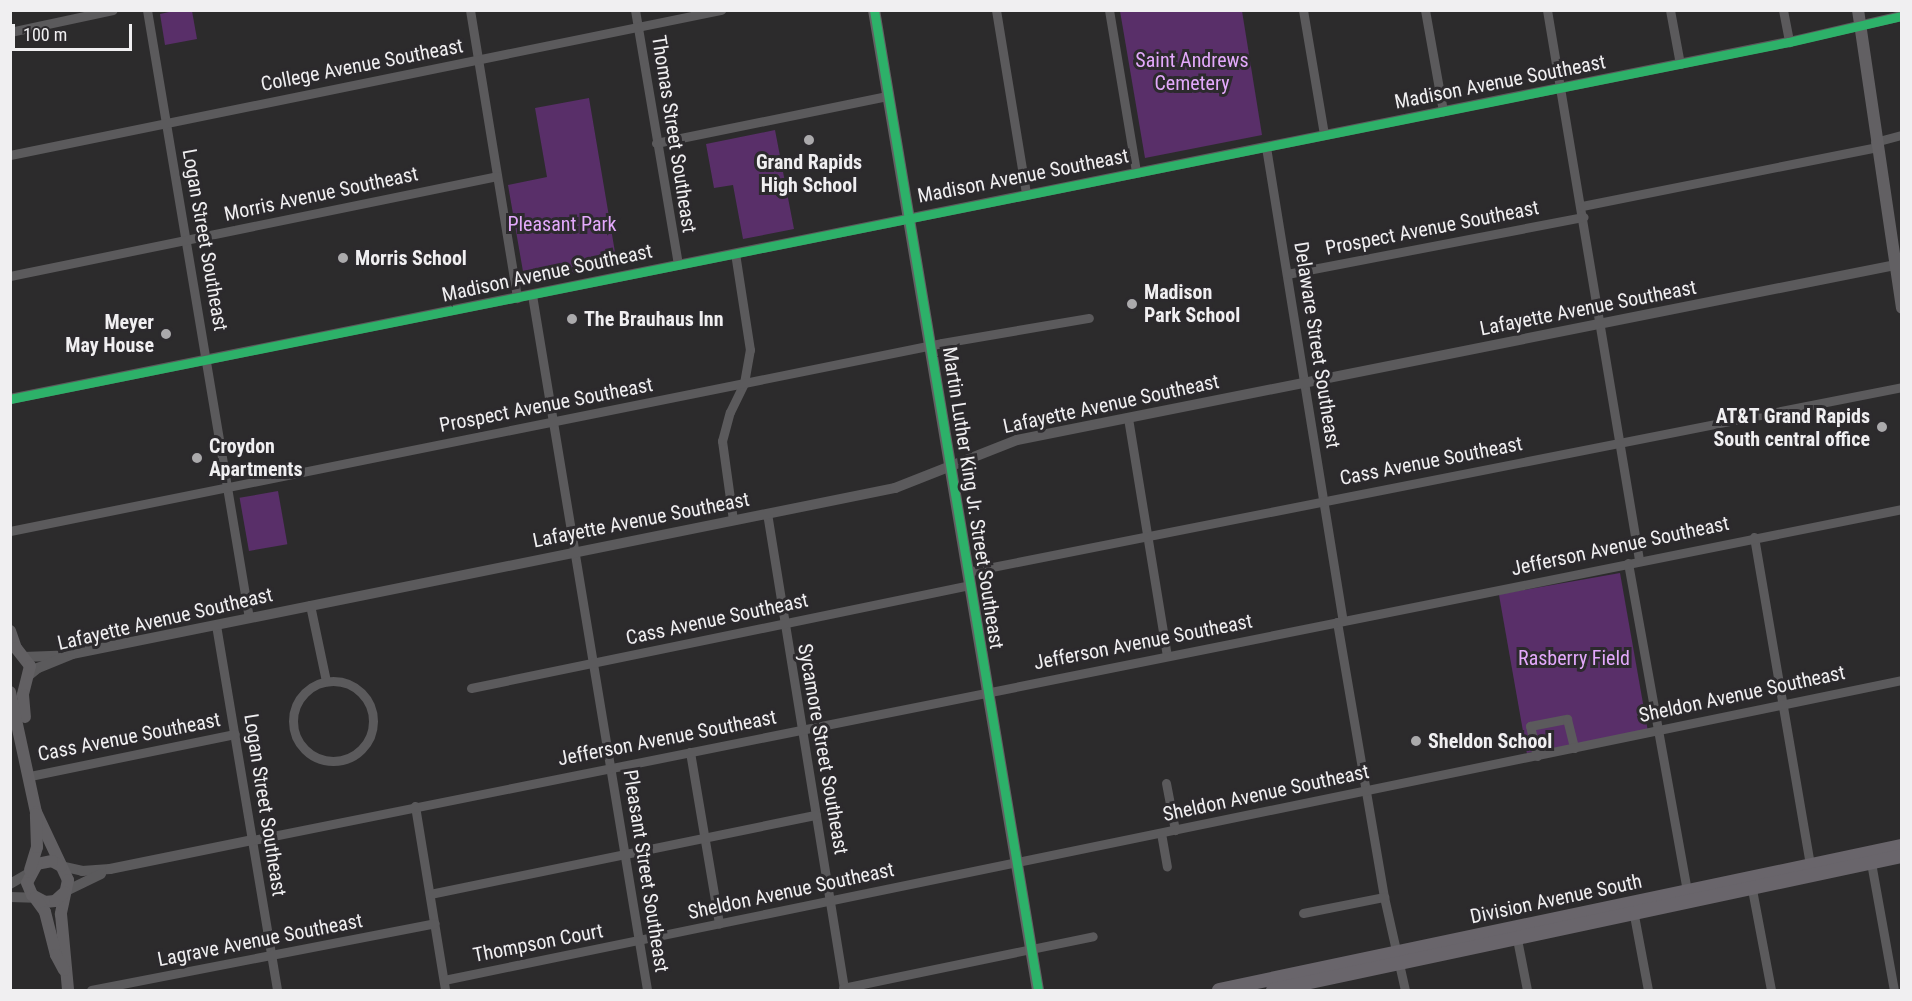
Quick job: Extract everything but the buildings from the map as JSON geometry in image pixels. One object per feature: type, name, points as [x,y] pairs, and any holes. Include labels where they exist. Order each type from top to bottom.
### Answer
[{"type":"main road","name":"Martin Luther King Jr. Street Southeast","points":[[874,10],[1038,990]]},
{"type":"main road","points":[[1858,10],[1902,308]]},
{"type":"main road","points":[[10,631],[19,656],[30,666],[23,695],[30,743],[28,760]]},
{"type":"main road","points":[[10,685],[28,677]]},
{"type":"main road","points":[[10,692],[28,760],[36,812],[37,847],[29,872],[28,887],[45,912],[56,955],[64,970],[68,990]]},
{"type":"main road","points":[[36,812],[67,876],[61,914],[67,951],[64,970]]},
{"type":"main road","name":"Division Avenue South","points":[[1220,990],[1397,958],[1516,933],[1870,857],[1902,846]]},
{"type":"main road","name":"Division Avenue South","points":[[1751,883],[1810,865],[1870,857],[1902,856]]},
{"type":"main road","points":[[29,872],[41,862],[61,866]]},
{"type":"main road","points":[[35,898],[50,902],[66,891]]},
{"type":"main road","name":"Division Avenue South","points":[[1273,990],[1397,958]]},
{"type":"street","points":[[10,32],[113,10]]},
{"type":"street","name":"Logan Street Southeast","points":[[147,10],[249,618]]},
{"type":"street","points":[[470,10],[517,298]]},
{"type":"street","name":"Thomas Street Southeast","points":[[635,10],[678,264]]},
{"type":"street","name":"College Avenue Southeast","points":[[10,155],[721,10]]},
{"type":"street","points":[[996,10],[1026,194]]},
{"type":"street","points":[[1109,10],[1136,171]]},
{"type":"street","points":[[1303,10],[1324,134]]},
{"type":"street","points":[[1425,10],[1443,111]]},
{"type":"street","points":[[1547,10],[1582,206],[1639,560]]},
{"type":"street","points":[[1670,10],[1680,64]]},
{"type":"street","points":[[1783,10],[1789,42]]},
{"type":"street","name":"Madison Avenue Southeast","points":[[10,399],[1136,171],[1789,42],[1902,16]]},
{"type":"street","points":[[656,143],[888,96]]},
{"type":"street","points":[[1582,206],[1876,144],[1902,135]]},
{"type":"street","name":"Delaware Street Southeast","points":[[1266,147],[1324,501],[1340,622],[1384,897],[1405,990]]},
{"type":"street","name":"Morris Avenue Southeast","points":[[10,276],[497,176]]},
{"type":"street","name":"Prospect Avenue Southeast","points":[[1287,274],[1584,218]]},
{"type":"street","points":[[733,520],[722,441],[730,412],[744,383],[750,337],[735,253]]},
{"type":"street","name":"Lafayette Avenue Southeast","points":[[28,677],[38,668],[72,654],[574,550],[895,488],[1017,440],[1601,324],[1896,258]]},
{"type":"street","name":"Pleasant Street Southeast","points":[[532,295],[646,990]]},
{"type":"street","name":"Prospect Avenue Southeast","points":[[10,531],[930,346],[1089,318]]},
{"type":"street","name":"Cass Avenue Southeast","points":[[967,572],[1902,387]]},
{"type":"street","points":[[1128,418],[1167,656]]},
{"type":"street","name":"Jefferson Avenue Southeast","points":[[61,866],[82,871],[110,869],[611,766],[1902,509]]},
{"type":"street","name":"Sycamore Street Southeast","points":[[767,513],[844,989]]},
{"type":"street","points":[[1754,537],[1810,865]]},
{"type":"street","points":[[1628,563],[1688,896]]},
{"type":"street","name":"Cass Avenue Southeast","points":[[471,688],[970,585]]},
{"type":"street","points":[[310,605],[326,681]]},
{"type":"street","name":"Logan Street Southeast","points":[[216,625],[277,990]]},
{"type":"street","points":[[19,656],[72,654]]},
{"type":"street","name":"Sheldon Avenue Southeast","points":[[639,941],[1902,680]]},
{"type":"street","points":[[326,681],[357,688],[373,716],[365,746],[338,762],[326,762],[306,752],[294,733],[294,710],[298,700],[306,691],[326,681]]},
{"type":"street","points":[[1537,756],[1530,726],[1567,719],[1574,748]]},
{"type":"street","name":"Cass Avenue Southeast","points":[[30,776],[235,734]]},
{"type":"street","points":[[690,752],[719,924]]},
{"type":"street","points":[[1166,783],[1175,830]]},
{"type":"street","points":[[416,806],[446,990]]},
{"type":"street","points":[[430,894],[816,815]]},
{"type":"street","points":[[1161,832],[1167,866]]},
{"type":"street","points":[[1870,857],[1894,990]]},
{"type":"street","name":"Jefferson Avenue Southeast","points":[[66,891],[110,869]]},
{"type":"street","points":[[10,884],[29,872]]},
{"type":"street","points":[[1751,883],[1771,990]]},
{"type":"street","points":[[10,897],[35,898]]},
{"type":"street","points":[[1303,913],[1384,897]]},
{"type":"street","points":[[1633,908],[1648,990]]},
{"type":"street","name":"Lagrave Avenue Southeast","points":[[91,990],[435,923]]},
{"type":"street","points":[[1516,933],[1527,990]]},
{"type":"street","points":[[844,989],[1093,936]]},
{"type":"street","name":"Thompson Court","points":[[444,980],[639,941]]},
{"type":"green space","points":[[178,10],[192,11],[197,39],[165,45],[160,14]]},
{"type":"green space","name":"Saint Andrews Cemetery","points":[[1120,11],[1242,11],[1262,135],[1145,158]]},
{"type":"green space","name":"Pleasant Park","points":[[589,98],[617,264],[525,283],[508,185],[547,177],[535,108]]},
{"type":"green space","points":[[775,130],[794,229],[743,239],[733,185],[714,188],[706,144]]},
{"type":"green space","points":[[278,491],[287,544],[249,551],[240,498]]},
{"type":"green space","name":"Rasberry Field","points":[[1620,573],[1648,732],[1527,753],[1499,594]]},
{"type":"cycle path","points":[[874,10],[1038,990]]},
{"type":"cycle path","points":[[10,399],[1789,42],[1902,16]]},
{"type":"place","name":"Grand Rapids High School","points":[[809,140]]},
{"type":"place","name":"Morris School","points":[[343,258]]},
{"type":"place","name":"Madison Park School","points":[[1132,304]]},
{"type":"place","name":"The Brauhaus Inn","points":[[572,319]]},
{"type":"place","name":"Meyer May House","points":[[166,334]]},
{"type":"place","name":"AT&T Grand Rapids South central office","points":[[1882,427]]},
{"type":"place","name":"Croydon Apartments","points":[[197,458]]},
{"type":"place","name":"Sheldon School","points":[[1416,741]]}]
